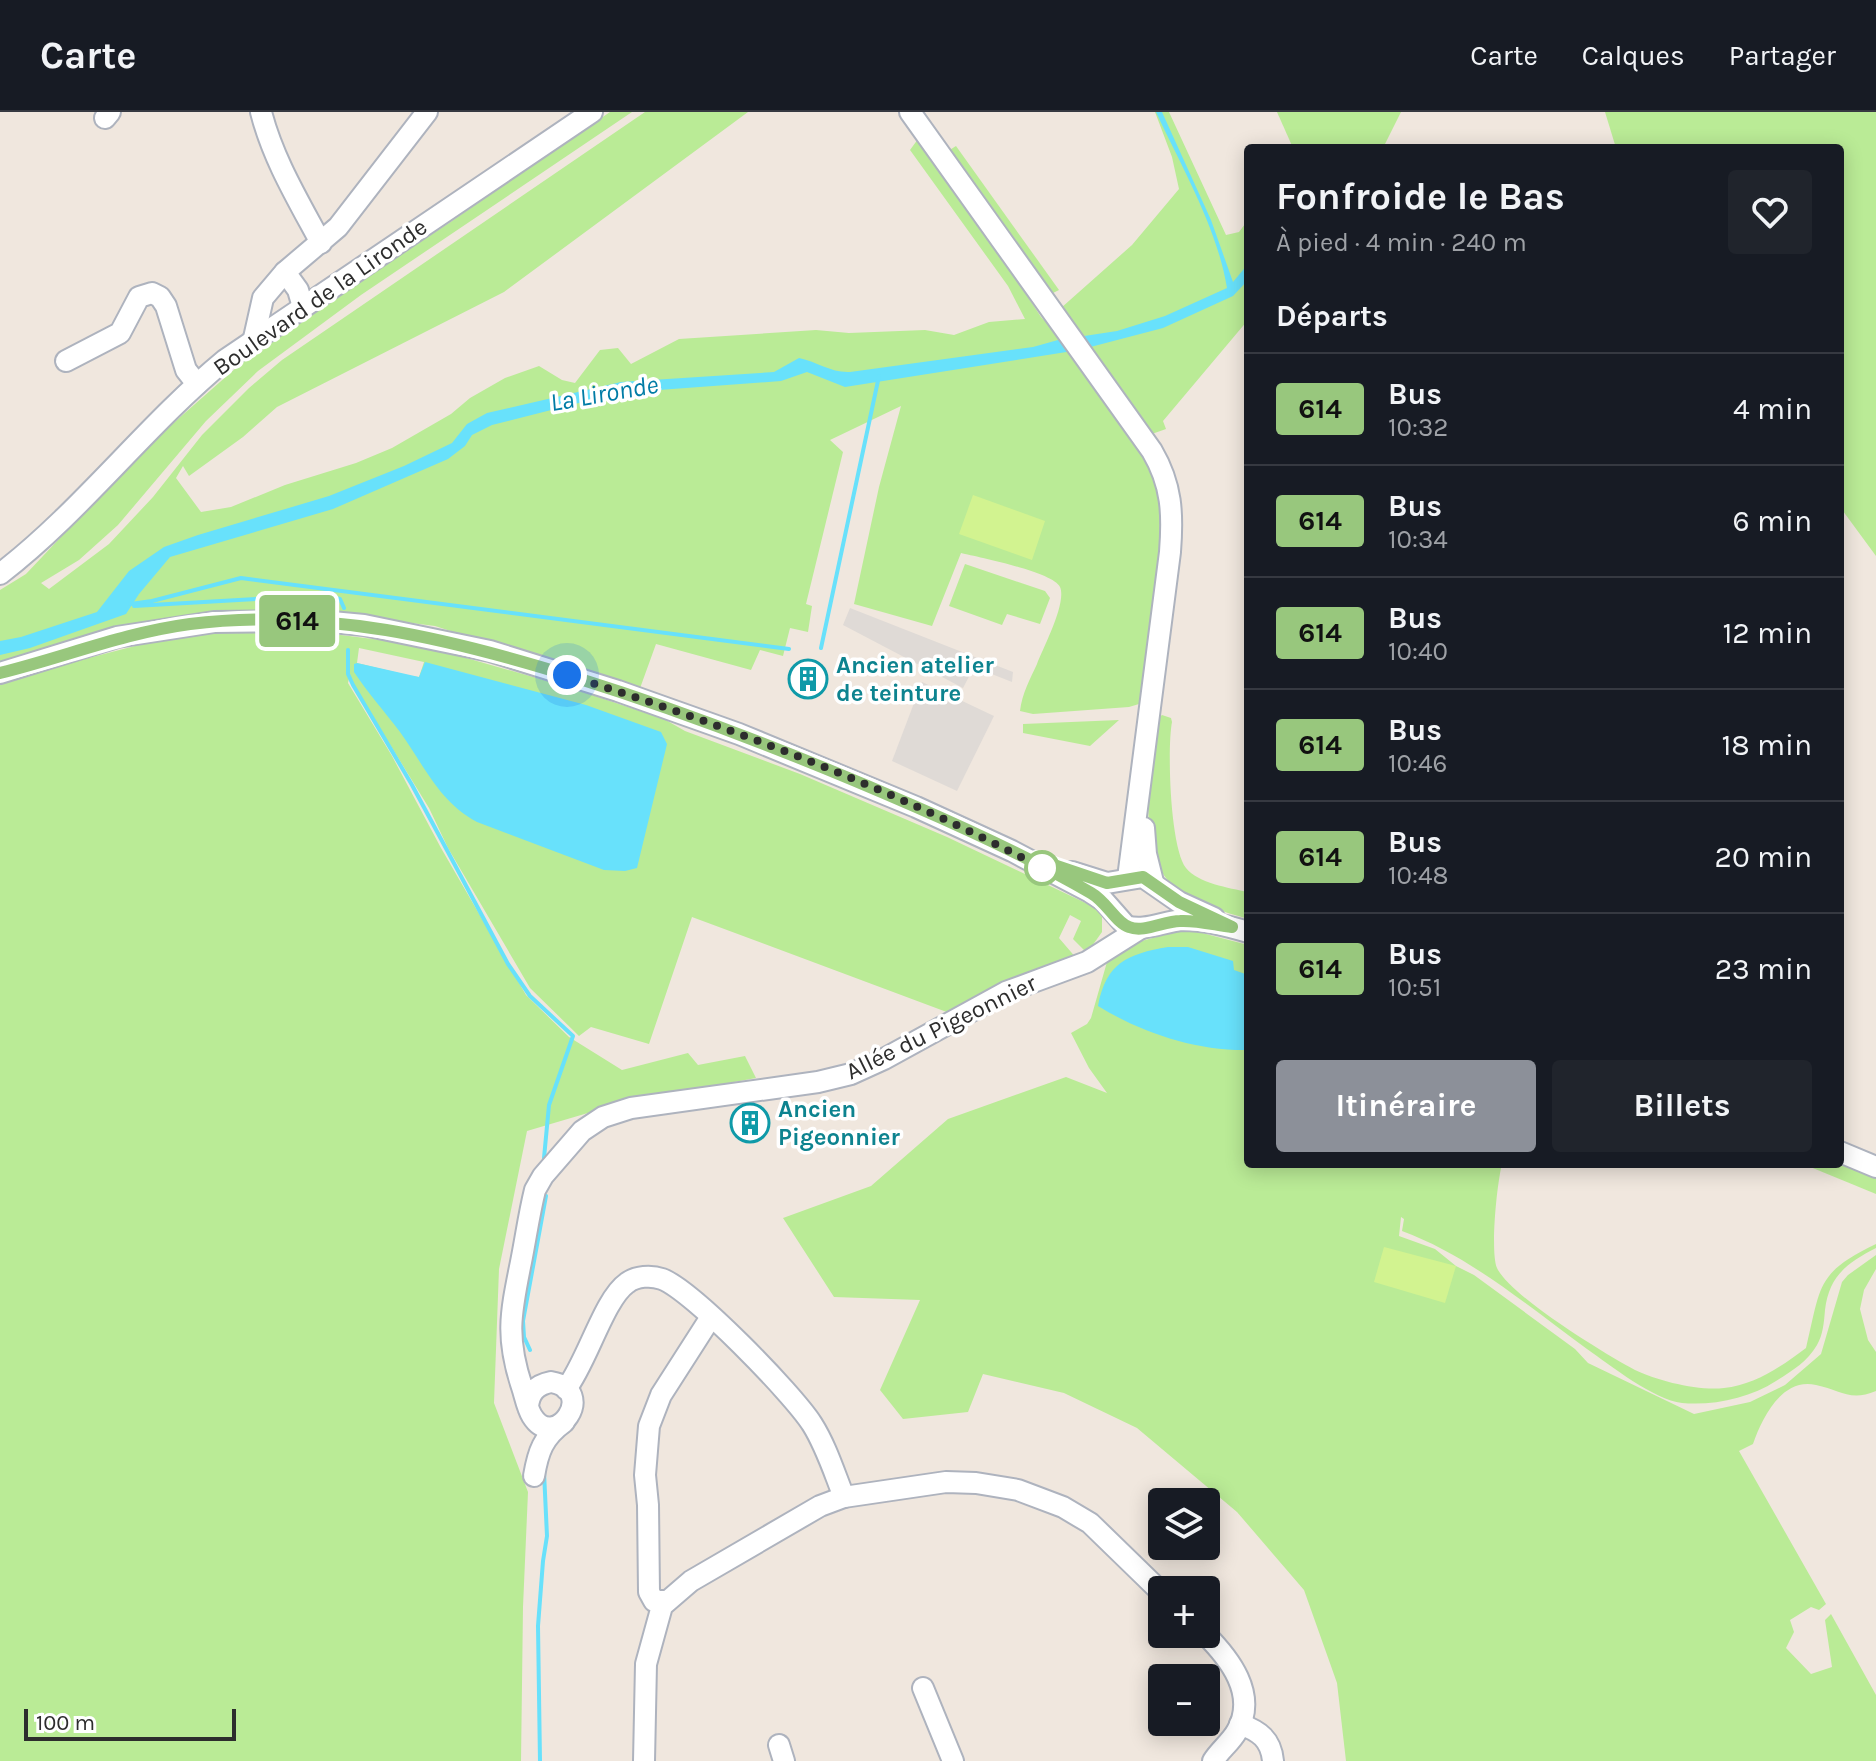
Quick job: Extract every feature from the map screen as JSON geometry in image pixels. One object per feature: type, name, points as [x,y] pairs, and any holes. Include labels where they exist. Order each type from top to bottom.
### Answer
[{"type":"street","points":[[261,112],[268,138],[289,185],[321,243]]},
{"type":"street","points":[[254,338],[263,298],[285,272],[338,227],[427,112]]},
{"type":"street","name":"Boulevard de la Lironde","points":[[0,574],[46,533],[197,384],[254,338],[592,112]]},
{"type":"street","points":[[910,112],[1152,451],[1171,496],[1170,552],[1144,764],[1125,880],[1113,894],[1114,913],[1104,951]]},
{"type":"street","points":[[285,272],[298,290],[303,307]]},
{"type":"street","points":[[66,361],[120,333],[139,297],[152,293],[160,297],[166,306],[186,370],[197,384]]},
{"type":"street","points":[[0,673],[117,637],[189,624],[321,621],[404,632],[490,651],[618,691],[739,734],[916,807],[1012,851],[1090,892],[1126,926],[1143,928],[1184,920],[1240,929]]},
{"type":"street","points":[[1143,928],[1155,922],[1163,903],[1144,831],[1144,764]]},
{"type":"street","points":[[1012,851],[1107,883],[1143,877],[1179,902],[1240,929]]},
{"type":"street","name":"Allée du Pigeonnier","points":[[564,1422],[543,1443],[534,1476],[529,1411],[511,1344],[511,1305],[535,1190],[543,1176],[592,1123],[631,1108],[818,1082],[851,1074],[1006,992],[1087,962],[1143,928]]},
{"type":"street","points":[[1844,1154],[1876,1167]]},
{"type":"street","points":[[511,1344],[529,1369],[560,1386],[572,1405],[564,1422],[556,1426],[546,1426],[534,1420],[529,1411],[529,1400],[535,1388],[542,1384],[560,1386],[581,1368],[606,1312],[627,1283],[645,1276],[662,1279],[711,1317],[795,1400],[819,1436],[844,1497]]},
{"type":"street","points":[[666,1601],[654,1601],[649,1592],[645,1475],[649,1426],[661,1395],[711,1317]]},
{"type":"street","points":[[644,1761],[646,1664],[657,1619],[666,1601],[701,1575],[820,1506],[844,1497],[946,1482],[994,1485],[1031,1494],[1063,1507],[1090,1523],[1148,1579]]},
{"type":"street","points":[[1213,1761],[1240,1724],[1243,1703],[1237,1672],[1220,1648]]},
{"type":"street","points":[[923,1688],[953,1761]]},
{"type":"street","points":[[1240,1724],[1267,1739],[1273,1761]]},
{"type":"green space","points":[[610,112],[632,112],[361,295],[258,371],[206,421],[118,525],[79,560],[41,583],[49,589],[109,544],[153,497],[202,435],[282,360],[645,112],[748,112],[504,292],[277,407],[243,437],[189,476],[183,466],[176,478],[201,512],[231,507],[392,448],[505,378],[539,366],[562,380],[575,383],[600,350],[618,348],[631,364],[679,339],[816,330],[849,333],[925,330],[954,335],[989,322],[1025,319],[1008,286],[910,150],[918,139],[989,237],[1041,317],[1059,335],[1140,449],[1167,493],[1149,701],[1129,707],[1033,714],[1020,711],[1049,637],[1061,594],[1060,587],[1054,581],[1030,571],[961,553],[932,626],[854,604],[879,487],[901,406],[830,440],[843,452],[806,604],[812,606],[808,632],[790,628],[783,656],[760,650],[751,670],[656,644],[639,691],[435,626],[332,613],[0,664],[0,590],[26,574],[144,449],[263,344],[449,223]]},
{"type":"green space","points":[[1155,112],[1169,112],[1226,235],[1239,232],[1244,225],[1244,325],[1163,421],[1166,429],[1149,435],[1133,406],[1061,308],[1132,245],[1179,189],[1172,157]]},
{"type":"green space","points":[[1277,112],[1401,112],[1385,144],[1291,144]]},
{"type":"green space","points":[[1605,112],[1876,112],[1876,556],[1844,512],[1844,144],[1615,144]]},
{"type":"green space","points":[[956,146],[1059,290],[1049,295],[948,151]]},
{"type":"green space","points":[[973,495],[1045,521],[1032,560],[959,534]]},
{"type":"green space","points":[[965,564],[1045,591],[1050,598],[1040,624],[1007,614],[1002,625],[949,606]]},
{"type":"green space","points":[[227,630],[309,631],[381,640],[449,653],[568,687],[664,719],[685,731],[800,774],[947,837],[1094,907],[1102,917],[1102,932],[1087,953],[1073,939],[1081,921],[1070,915],[1059,938],[1077,959],[952,1014],[692,917],[649,1044],[591,1027],[579,1036],[530,988],[448,848],[429,808],[349,678],[348,683],[526,995],[569,1037],[622,1070],[688,1053],[698,1065],[745,1056],[756,1078],[625,1102],[527,1131],[499,1269],[494,1403],[528,1492],[521,1761],[0,1761],[0,681],[181,634]],"holes":[[[359,648],[424,662],[419,677],[357,663]]]},
{"type":"green space","points":[[1162,715],[1171,718],[1172,722],[1171,797],[1181,857],[1186,868],[1198,878],[1244,891],[1244,918],[1204,904],[1179,891],[1165,876],[1155,857],[1148,811],[1156,720]]},
{"type":"green space","points":[[1119,720],[1090,746],[1023,733],[1023,724]]},
{"type":"green space","points":[[1187,929],[1244,944],[1244,1168],[1501,1168],[1494,1233],[1497,1268],[1505,1280],[1538,1308],[1582,1338],[1635,1370],[1655,1378],[1714,1389],[1747,1383],[1768,1374],[1806,1348],[1819,1296],[1831,1274],[1856,1254],[1876,1244],[1876,1248],[1848,1265],[1835,1279],[1827,1298],[1821,1337],[1804,1361],[1755,1392],[1731,1400],[1694,1404],[1659,1396],[1633,1381],[1475,1268],[1402,1231],[1404,1219],[1401,1217],[1399,1236],[1435,1249],[1456,1266],[1474,1275],[1575,1349],[1588,1363],[1694,1414],[1750,1402],[1785,1385],[1821,1354],[1842,1282],[1876,1255],[1876,1269],[1864,1290],[1860,1309],[1868,1340],[1876,1352],[1876,1391],[1852,1395],[1816,1385],[1793,1387],[1775,1402],[1753,1444],[1739,1451],[1826,1604],[1819,1610],[1811,1607],[1790,1620],[1794,1632],[1786,1648],[1811,1674],[1832,1667],[1825,1620],[1831,1614],[1876,1695],[1876,1761],[1346,1761],[1337,1683],[1304,1590],[1237,1512],[1220,1498],[1220,1488],[1208,1488],[1137,1428],[1064,1393],[983,1374],[968,1412],[903,1419],[880,1390],[920,1300],[834,1297],[783,1218],[871,1186],[948,1119],[1066,1077],[1107,1093],[1089,1068],[1071,1033],[1091,1018],[1107,962],[1130,944]]},
{"type":"green space","points":[[1844,1164],[1876,1177],[1876,1194],[1813,1168],[1844,1168]]},
{"type":"green space","points":[[1384,1247],[1456,1266],[1445,1303],[1374,1282]]},
{"type":"shaded area","points":[[850,608],[1013,672],[1012,682],[974,667],[963,688],[843,625]]},
{"type":"shaded area","points":[[922,682],[994,716],[957,791],[892,761]]},
{"type":"water","name":"La Lironde","points":[[1156,112],[1162,112],[1211,220],[1233,282],[1244,269],[1244,284],[1233,296],[1163,328],[1079,350],[845,387],[807,372],[781,381],[618,393],[492,425],[472,435],[465,446],[448,459],[333,509],[170,557],[126,614],[30,648],[0,655],[0,641],[97,612],[129,571],[164,547],[329,496],[404,466],[452,443],[467,424],[487,413],[621,382],[774,372],[799,358],[837,371],[850,372],[1033,347],[1117,331],[1165,316],[1227,288],[1207,220]]},
{"type":"water","points":[[425,662],[586,705],[661,732],[667,744],[637,868],[604,870],[477,822],[452,804],[354,672],[354,664],[357,663],[419,677]]},
{"type":"water","points":[[1168,947],[1188,947],[1233,961],[1234,970],[1244,974],[1244,1050],[1189,1044],[1151,1032],[1098,1006],[1113,970],[1141,953]]},
{"type":"waterway","points":[[821,648],[879,376]]},
{"type":"waterway","points":[[130,604],[241,578],[789,649]]},
{"type":"waterway","points":[[134,606],[324,595],[340,599],[344,608]]},
{"type":"waterway","points":[[348,650],[348,674],[353,685],[412,785],[508,964],[530,996],[573,1036],[549,1105],[544,1158]]},
{"type":"waterway","points":[[530,1350],[524,1337],[523,1321],[546,1196]]},
{"type":"waterway","points":[[540,1761],[538,1626],[547,1536],[544,1472]]},
{"type":"bus line","name":"614","points":[[0,673],[117,637],[189,624],[321,621],[404,632],[490,651],[618,691],[739,734],[916,807],[1012,851],[1104,901],[1118,920],[1131,928],[1184,920],[1232,927],[1179,902],[1143,877],[1107,883],[1036,859]]},
{"type":"place","name":"Ancien atelier de teinture","points":[[808,679]]},
{"type":"place","name":"Ancien Pigeonnier","points":[[750,1123]]},
{"type":"route","points":[[567,675],[739,734],[916,807],[1042,868]]}]
